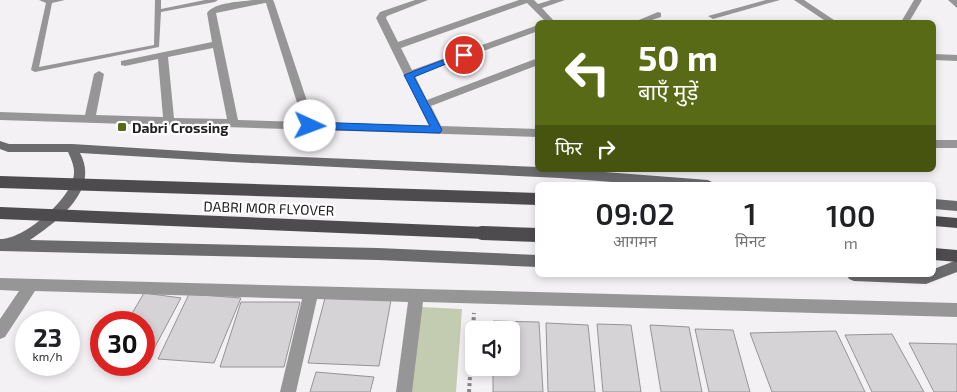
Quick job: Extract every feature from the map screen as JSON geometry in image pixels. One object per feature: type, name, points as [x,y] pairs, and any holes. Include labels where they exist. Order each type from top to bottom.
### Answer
[{"type":"main road","points":[[0,145],[8,148],[72,148],[233,158],[535,170]]},
{"type":"main road","points":[[6,245],[49,220],[64,206],[74,192],[80,178],[81,167],[78,156],[72,148]]},
{"type":"main road","points":[[571,172],[676,182]]},
{"type":"main road","name":"DABRI MOR FLYOVER","points":[[0,182],[535,200]]},
{"type":"main road","points":[[936,204],[957,206]]},
{"type":"main road","name":"DABRI MOR FLYOVER","points":[[0,213],[535,235]]},
{"type":"main road","points":[[936,221],[957,223]]},
{"type":"main road","points":[[6,245],[378,254],[535,261]]},
{"type":"main road","points":[[936,254],[957,256]]},
{"type":"main road","points":[[936,274],[957,266]]},
{"type":"main road","points":[[902,277],[929,277]]},
{"type":"street","points":[[233,124],[212,12],[263,0],[269,1],[310,126]]},
{"type":"street","points":[[424,0],[382,14],[382,23],[437,130]]},
{"type":"street","points":[[394,47],[531,2],[561,0]]},
{"type":"street","points":[[713,16],[776,0]]},
{"type":"street","points":[[798,0],[828,20]]},
{"type":"street","points":[[906,20],[918,0]]},
{"type":"street","points":[[952,0],[957,6]]},
{"type":"street","points":[[531,2],[549,20]]},
{"type":"street","points":[[644,20],[658,15]]},
{"type":"street","points":[[409,75],[535,29]]},
{"type":"street","points":[[125,64],[217,44]]},
{"type":"street","points":[[163,56],[169,122]]},
{"type":"street","points":[[936,57],[957,58]]},
{"type":"street","points":[[424,105],[535,62]]},
{"type":"street","points":[[90,118],[99,74]]},
{"type":"street","points":[[0,116],[535,133]]},
{"type":"street","points":[[936,144],[957,144]]},
{"type":"street","points":[[0,284],[957,310]]},
{"type":"street","points":[[0,332],[31,285]]},
{"type":"street","points":[[288,392],[311,292]]},
{"type":"street","points":[[404,392],[416,296]]},
{"type":"lane","points":[[62,0],[46,1],[34,70],[157,46],[158,0]]},
{"type":"lane","points":[[158,11],[215,0]]},
{"type":"path","points":[[469,392],[475,297]]},
{"type":"green space","points":[[421,307],[462,309],[456,392],[408,392]]},
{"type":"building","points":[[144,293],[181,298],[155,347],[155,311],[133,311]]},
{"type":"building","points":[[189,294],[241,298],[214,363],[158,359]]},
{"type":"building","points":[[325,298],[391,300],[379,366],[308,363]]},
{"type":"building","points":[[241,302],[300,302],[284,367],[220,367]]},
{"type":"building","points":[[520,322],[539,322],[543,392],[493,392],[493,376],[520,376]]},
{"type":"building","points":[[546,323],[588,325],[595,392],[548,392]]},
{"type":"building","points":[[597,324],[631,325],[641,392],[603,392]]},
{"type":"building","points":[[650,325],[689,327],[702,392],[661,392]]},
{"type":"building","points":[[695,329],[733,330],[750,392],[709,392]]},
{"type":"building","points":[[836,331],[865,392],[772,392],[750,333]]},
{"type":"building","points":[[892,334],[924,392],[872,392],[845,335]]},
{"type":"building","points":[[909,343],[957,344],[957,392],[934,392]]},
{"type":"building","points":[[316,372],[374,377],[370,392],[310,392]]},
{"type":"place","name":"Dabri Crossing","points":[[122,127]]},
{"type":"route","points":[[310,126],[437,130],[409,75],[464,55]]}]
